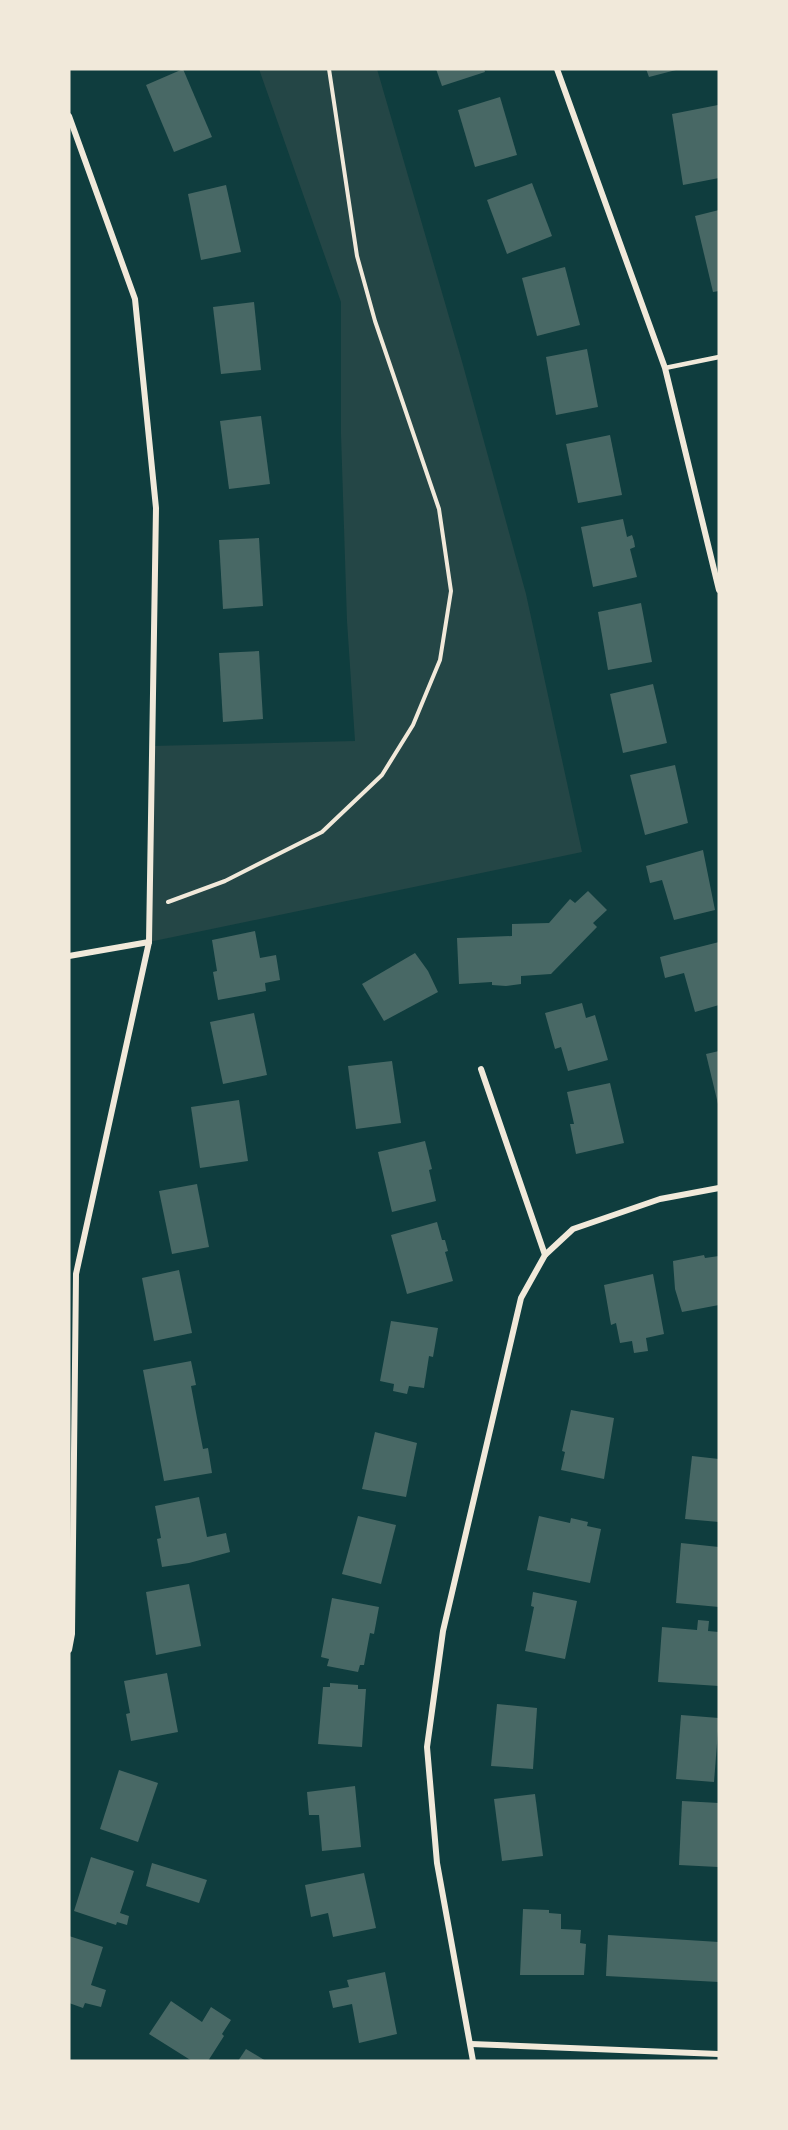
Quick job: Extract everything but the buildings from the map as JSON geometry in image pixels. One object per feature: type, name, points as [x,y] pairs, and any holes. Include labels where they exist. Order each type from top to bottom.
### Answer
[{"type":"street","points":[[557,69],[665,368],[719,590]]},
{"type":"street","points":[[69,116],[135,299],[156,508],[148,942],[76,1274],[72,1634],[69,1650]]},
{"type":"street","points":[[69,956],[148,942]]},
{"type":"street","points":[[482,1069],[545,1255]]},
{"type":"street","points":[[473,2061],[437,1863],[427,1747],[443,1631],[521,1298],[545,1255],[573,1229],[660,1199],[719,1188]]},
{"type":"street","points":[[471,2044],[719,2054]]},
{"type":"lane","points":[[665,368],[719,357]]},
{"type":"path","points":[[149,909],[225,881],[322,832],[382,775],[413,725],[440,660],[451,591],[439,509],[375,321],[357,256],[330,69]]},
{"type":"shaded area","points":[[259,69],[377,69],[461,358],[526,594],[582,852],[149,942],[152,746],[355,741],[347,621],[341,434],[341,302]]}]
